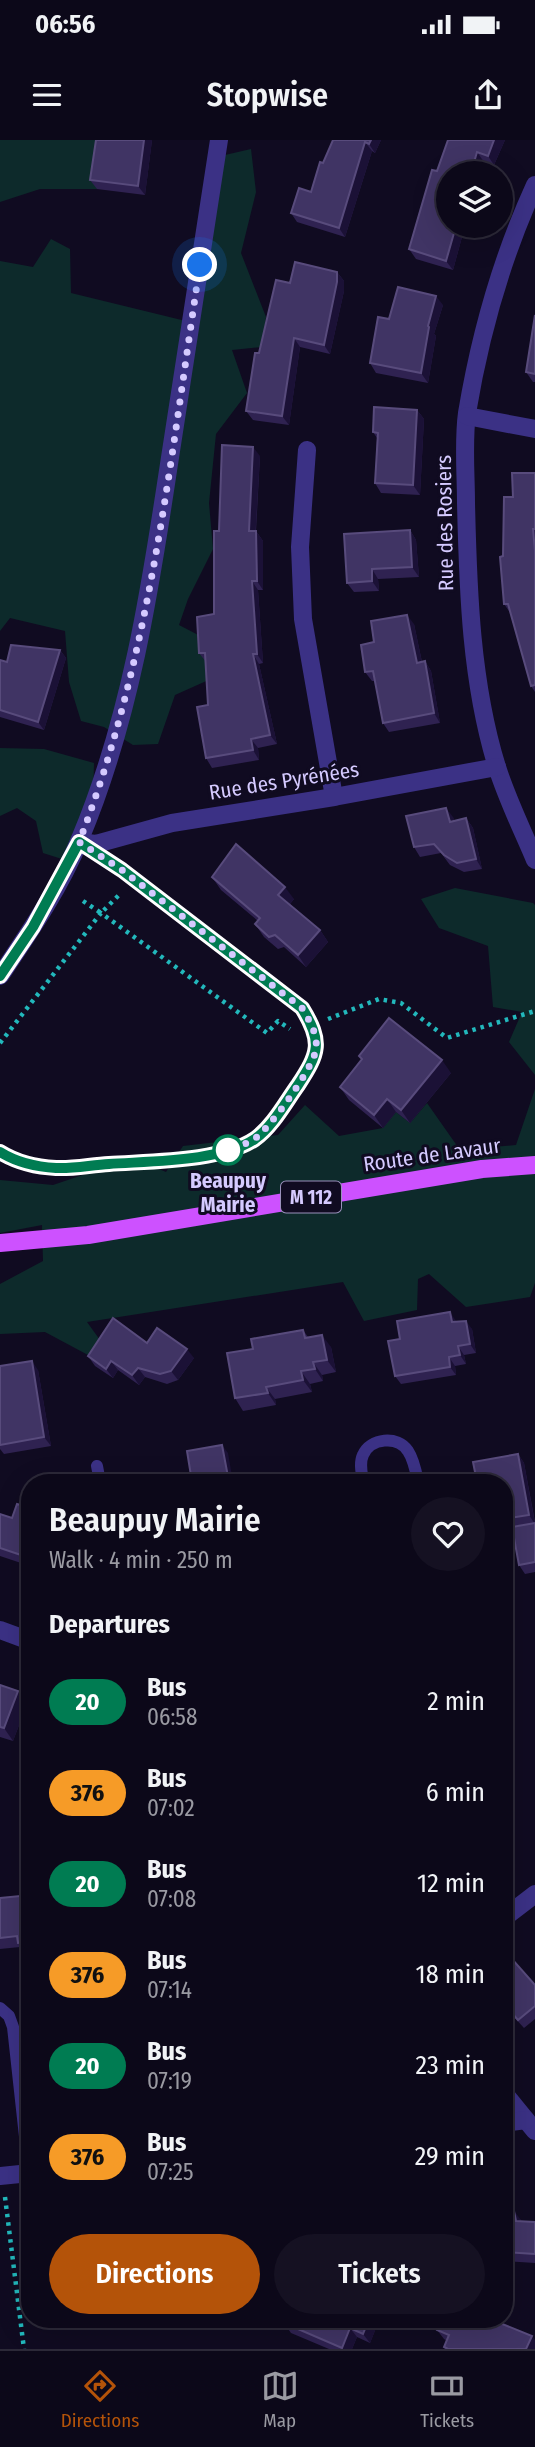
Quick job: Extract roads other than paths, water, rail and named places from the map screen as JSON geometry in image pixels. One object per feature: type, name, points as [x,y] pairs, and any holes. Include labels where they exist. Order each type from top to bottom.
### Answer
[{"type":"main road","name":"Route de Lavaur","points":[[0,1256],[88,1235],[482,1169],[535,1165]]},
{"type":"main road","name":"Route de Lavaur","points":[[0,1243],[88,1235]]},
{"type":"street","points":[[0,976],[33,927],[79,842],[97,797],[117,733],[150,591],[219,140]]},
{"type":"street","name":"Rue des Rosiers","points":[[535,184],[507,253],[492,302],[467,416],[466,471],[471,610],[478,677],[497,767],[535,860]]},
{"type":"street","points":[[467,416],[535,429]]},
{"type":"street","points":[[307,450],[300,547],[303,619],[334,797]]},
{"type":"street","name":"Rue des Pyrénées","points":[[79,842],[96,844],[172,823],[497,767]]},
{"type":"street","points":[[0,1630],[21,1638]]},
{"type":"street","points":[[513,1911],[535,1894]]},
{"type":"street","points":[[513,2104],[530,2126]]},
{"type":"street","points":[[1,2176],[21,2174]]},
{"type":"lane","points":[[0,1152],[14,1161],[55,1168],[188,1158],[228,1150],[254,1139],[270,1124],[312,1064],[317,1048],[312,1025],[302,1008],[134,879],[79,842]]},
{"type":"lane","points":[[363,1474],[362,1457],[369,1445],[381,1441],[396,1441],[407,1448],[416,1474]]},
{"type":"lane","points":[[97,1466],[98,1474]]},
{"type":"lane","points":[[0,2008],[9,2016],[12,2028],[21,2105]]},
{"type":"place","name":"Beaupuy Mairie","points":[[228,1150]]}]
